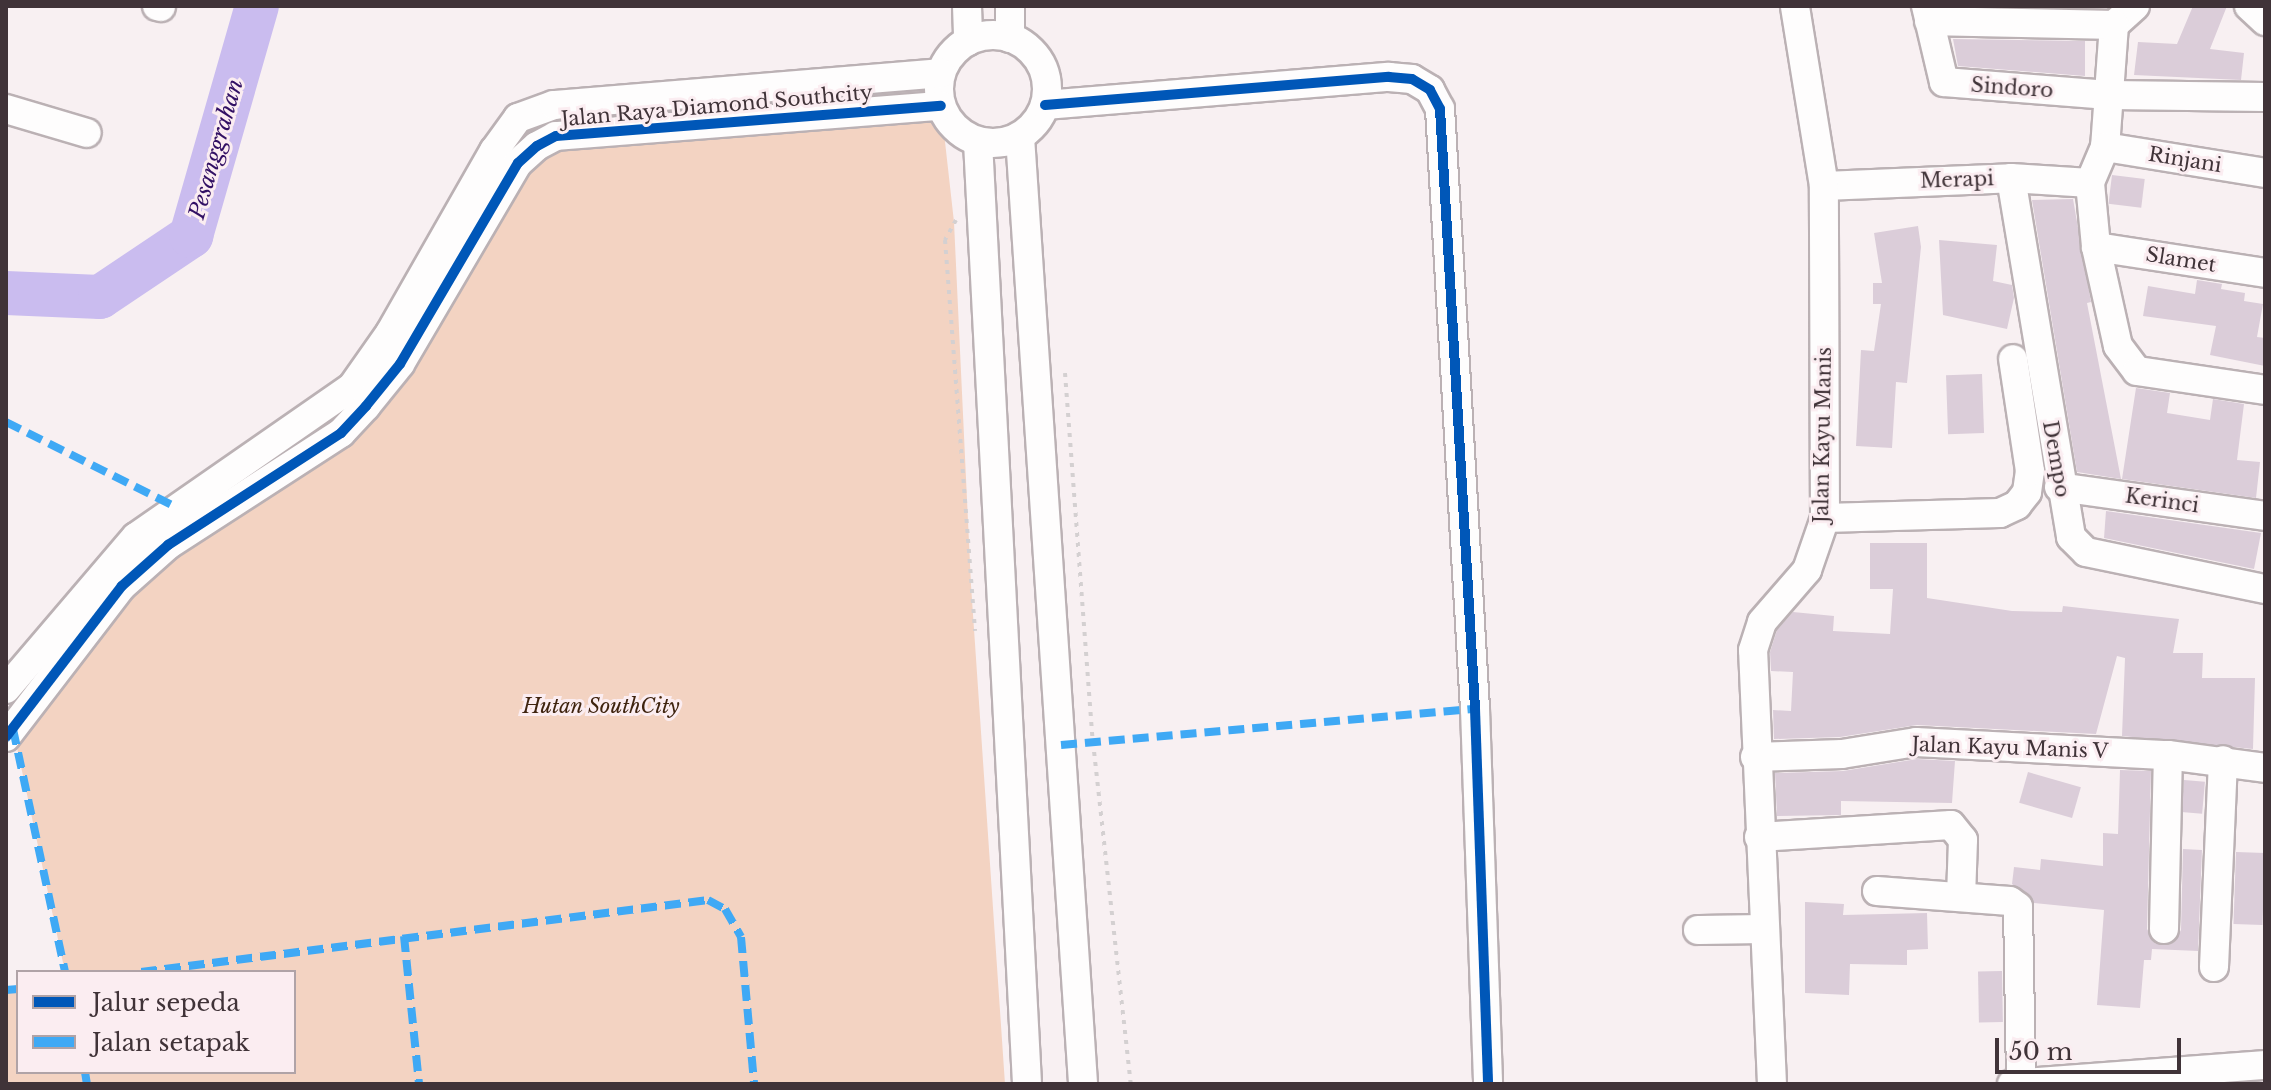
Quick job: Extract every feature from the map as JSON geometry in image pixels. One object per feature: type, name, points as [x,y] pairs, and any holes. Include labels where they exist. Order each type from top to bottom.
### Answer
[{"type":"street","points":[[967,6],[968,41],[941,73],[941,106],[949,122],[978,142],[1000,144],[1020,137],[1045,105],[1041,64],[1028,48],[1010,38],[968,41]]},
{"type":"street","points":[[1010,6],[1010,38]]},
{"type":"street","name":"Jalan Kayu Manis","points":[[1772,1084],[1755,757],[1756,637],[1762,622],[1807,570],[1825,518],[1824,186],[1795,6]]},
{"type":"street","points":[[2135,6],[2114,25],[2105,147],[2090,183],[2096,247],[2118,346],[2128,366],[2151,374],[2265,390]]},
{"type":"street","points":[[2249,6],[2265,21]]},
{"type":"street","points":[[1928,14],[2114,25]]},
{"type":"street","name":"Sindoro","points":[[1928,14],[1944,82],[2111,95]]},
{"type":"street","name":"Jalan Raya Diamond Southcity","points":[[6,689],[136,537],[174,506],[309,421],[352,387],[390,333],[494,151],[518,118],[554,105],[941,73]]},
{"type":"street","points":[[1045,105],[1389,77],[1412,79],[1430,90],[1440,109],[1475,709],[1488,1084]]},
{"type":"street","points":[[2111,95],[2265,97]]},
{"type":"street","name":"Jalan Raya Diamond Southcity","points":[[6,737],[122,586],[168,545],[341,433],[366,406],[408,353],[518,163],[537,146],[556,136],[941,106]]},
{"type":"street","points":[[6,109],[87,133]]},
{"type":"street","points":[[1020,137],[1083,1084]]},
{"type":"street","points":[[978,142],[1027,1084]]},
{"type":"street","name":"Rinjani","points":[[2105,147],[2265,173]]},
{"type":"street","name":"Merapi","points":[[1824,186],[2011,178],[2090,183]]},
{"type":"street","name":"Dempo","points":[[2011,178],[2059,487],[2071,537],[2086,552],[2265,589]]},
{"type":"street","name":"Slamet","points":[[2096,247],[2265,273]]},
{"type":"street","points":[[1825,518],[2000,513],[2017,505],[2027,492],[2030,471],[2013,359]]},
{"type":"street","name":"Kerinci","points":[[2059,487],[2265,516]]},
{"type":"street","name":"Jalan Kayu Manis V","points":[[1755,757],[1842,754],[1916,742],[2168,755],[2265,768]]},
{"type":"street","points":[[2164,929],[2168,755]]},
{"type":"street","points":[[2214,967],[2223,760]]},
{"type":"street","points":[[1759,837],[1951,825],[1963,840],[1961,896]]},
{"type":"street","points":[[1877,891],[2010,901],[2022,917],[2021,1084]]},
{"type":"street","points":[[1698,930],[1764,929]]},
{"type":"street","points":[[2012,1084],[2265,1065]]},
{"type":"path","points":[[1064,370],[1093,742],[1131,1084]]},
{"type":"green space","name":"Hutan SouthCity","points":[[941,106],[954,222],[971,585],[1005,1084],[90,1084],[88,1074],[296,1074],[296,970],[65,970],[13,729],[122,586],[341,433],[537,146]]},
{"type":"green space","points":[[16,989],[16,1074],[85,1074],[87,1084],[6,1084],[6,990]]},
{"type":"building","points":[[2193,6],[2227,6],[2210,49],[2244,53],[2241,80],[2134,75],[2138,42],[2177,44]]},
{"type":"building","points":[[1953,39],[2085,41],[2085,76],[1958,66]]},
{"type":"building","points":[[2112,175],[2145,179],[2141,208],[2108,204]]},
{"type":"building","points":[[2073,199],[2091,302],[2087,303],[2121,479],[2077,472],[2032,200]]},
{"type":"building","points":[[1918,226],[1921,247],[1907,383],[1896,382],[1892,448],[1856,446],[1861,350],[1874,351],[1881,304],[1873,304],[1873,283],[1882,283],[1874,233]]},
{"type":"building","points":[[1939,240],[1997,245],[1993,281],[2012,285],[2014,298],[2007,329],[1943,315]]},
{"type":"building","points":[[2197,280],[2222,284],[2221,289],[2245,293],[2244,301],[2263,304],[2257,337],[2265,338],[2265,366],[2210,355],[2216,326],[2143,316],[2148,286],[2195,294]]},
{"type":"building","points":[[1982,374],[1984,433],[1948,434],[1946,375]]},
{"type":"building","points":[[2136,388],[2170,393],[2167,413],[2210,420],[2213,399],[2244,404],[2237,460],[2260,462],[2256,498],[2122,479]]},
{"type":"building","points":[[2106,511],[2261,533],[2254,569],[2104,538]]},
{"type":"building","points":[[1870,543],[1927,543],[1927,598],[2012,611],[2062,612],[2063,606],[2179,619],[2173,653],[2203,653],[2202,678],[2255,678],[2253,749],[2122,736],[2125,658],[2117,656],[2096,734],[1917,725],[1840,737],[1774,739],[1773,710],[1791,711],[1793,672],[1771,671],[1770,652],[1777,630],[1793,612],[1834,616],[1833,631],[1890,634],[1893,589],[1870,589]]},
{"type":"building","points":[[1917,759],[1955,761],[1952,803],[1841,801],[1841,815],[1777,816],[1775,773],[1843,771]]},
{"type":"building","points":[[2120,770],[2151,771],[2147,929],[2156,944],[2173,943],[2181,930],[2183,849],[2202,850],[2198,951],[2152,949],[2151,960],[2144,960],[2140,1008],[2097,1005],[2104,910],[2034,903],[2012,884],[2014,867],[2040,870],[2041,859],[2103,866],[2103,833],[2118,834]]},
{"type":"building","points":[[2028,772],[2081,787],[2072,818],[2019,803]]},
{"type":"building","points":[[2184,780],[2205,782],[2202,814],[2181,812]]},
{"type":"building","points":[[2236,852],[2265,853],[2262,925],[2233,924]]},
{"type":"building","points":[[1805,902],[1844,904],[1843,915],[1927,913],[1928,949],[1907,950],[1907,965],[1850,964],[1849,995],[1805,993]]},
{"type":"building","points":[[1978,971],[2002,971],[2003,1022],[1979,1022]]},
{"type":"waterway","name":"Pesanggrahan","points":[[6,293],[100,297],[191,236],[257,6]]},
{"type":"marked path","points":[[6,422],[174,506]]},
{"type":"marked path","points":[[1061,745],[1475,709]]},
{"type":"marked path","points":[[13,729],[65,970]]},
{"type":"marked path","points":[[157,970],[708,900],[725,909],[741,937],[754,1084]]},
{"type":"marked path","points":[[404,936],[419,1084]]},
{"type":"marked path","points":[[6,990],[16,989]]},
{"type":"marked path","points":[[85,1074],[87,1084]]},
{"type":"cycle path","points":[[1045,105],[1389,77],[1412,79],[1430,90],[1440,109],[1475,709],[1488,1084]]},
{"type":"cycle path","points":[[6,737],[122,586],[168,545],[341,433],[366,406],[400,364],[518,163],[537,146],[556,136],[941,106]]}]
